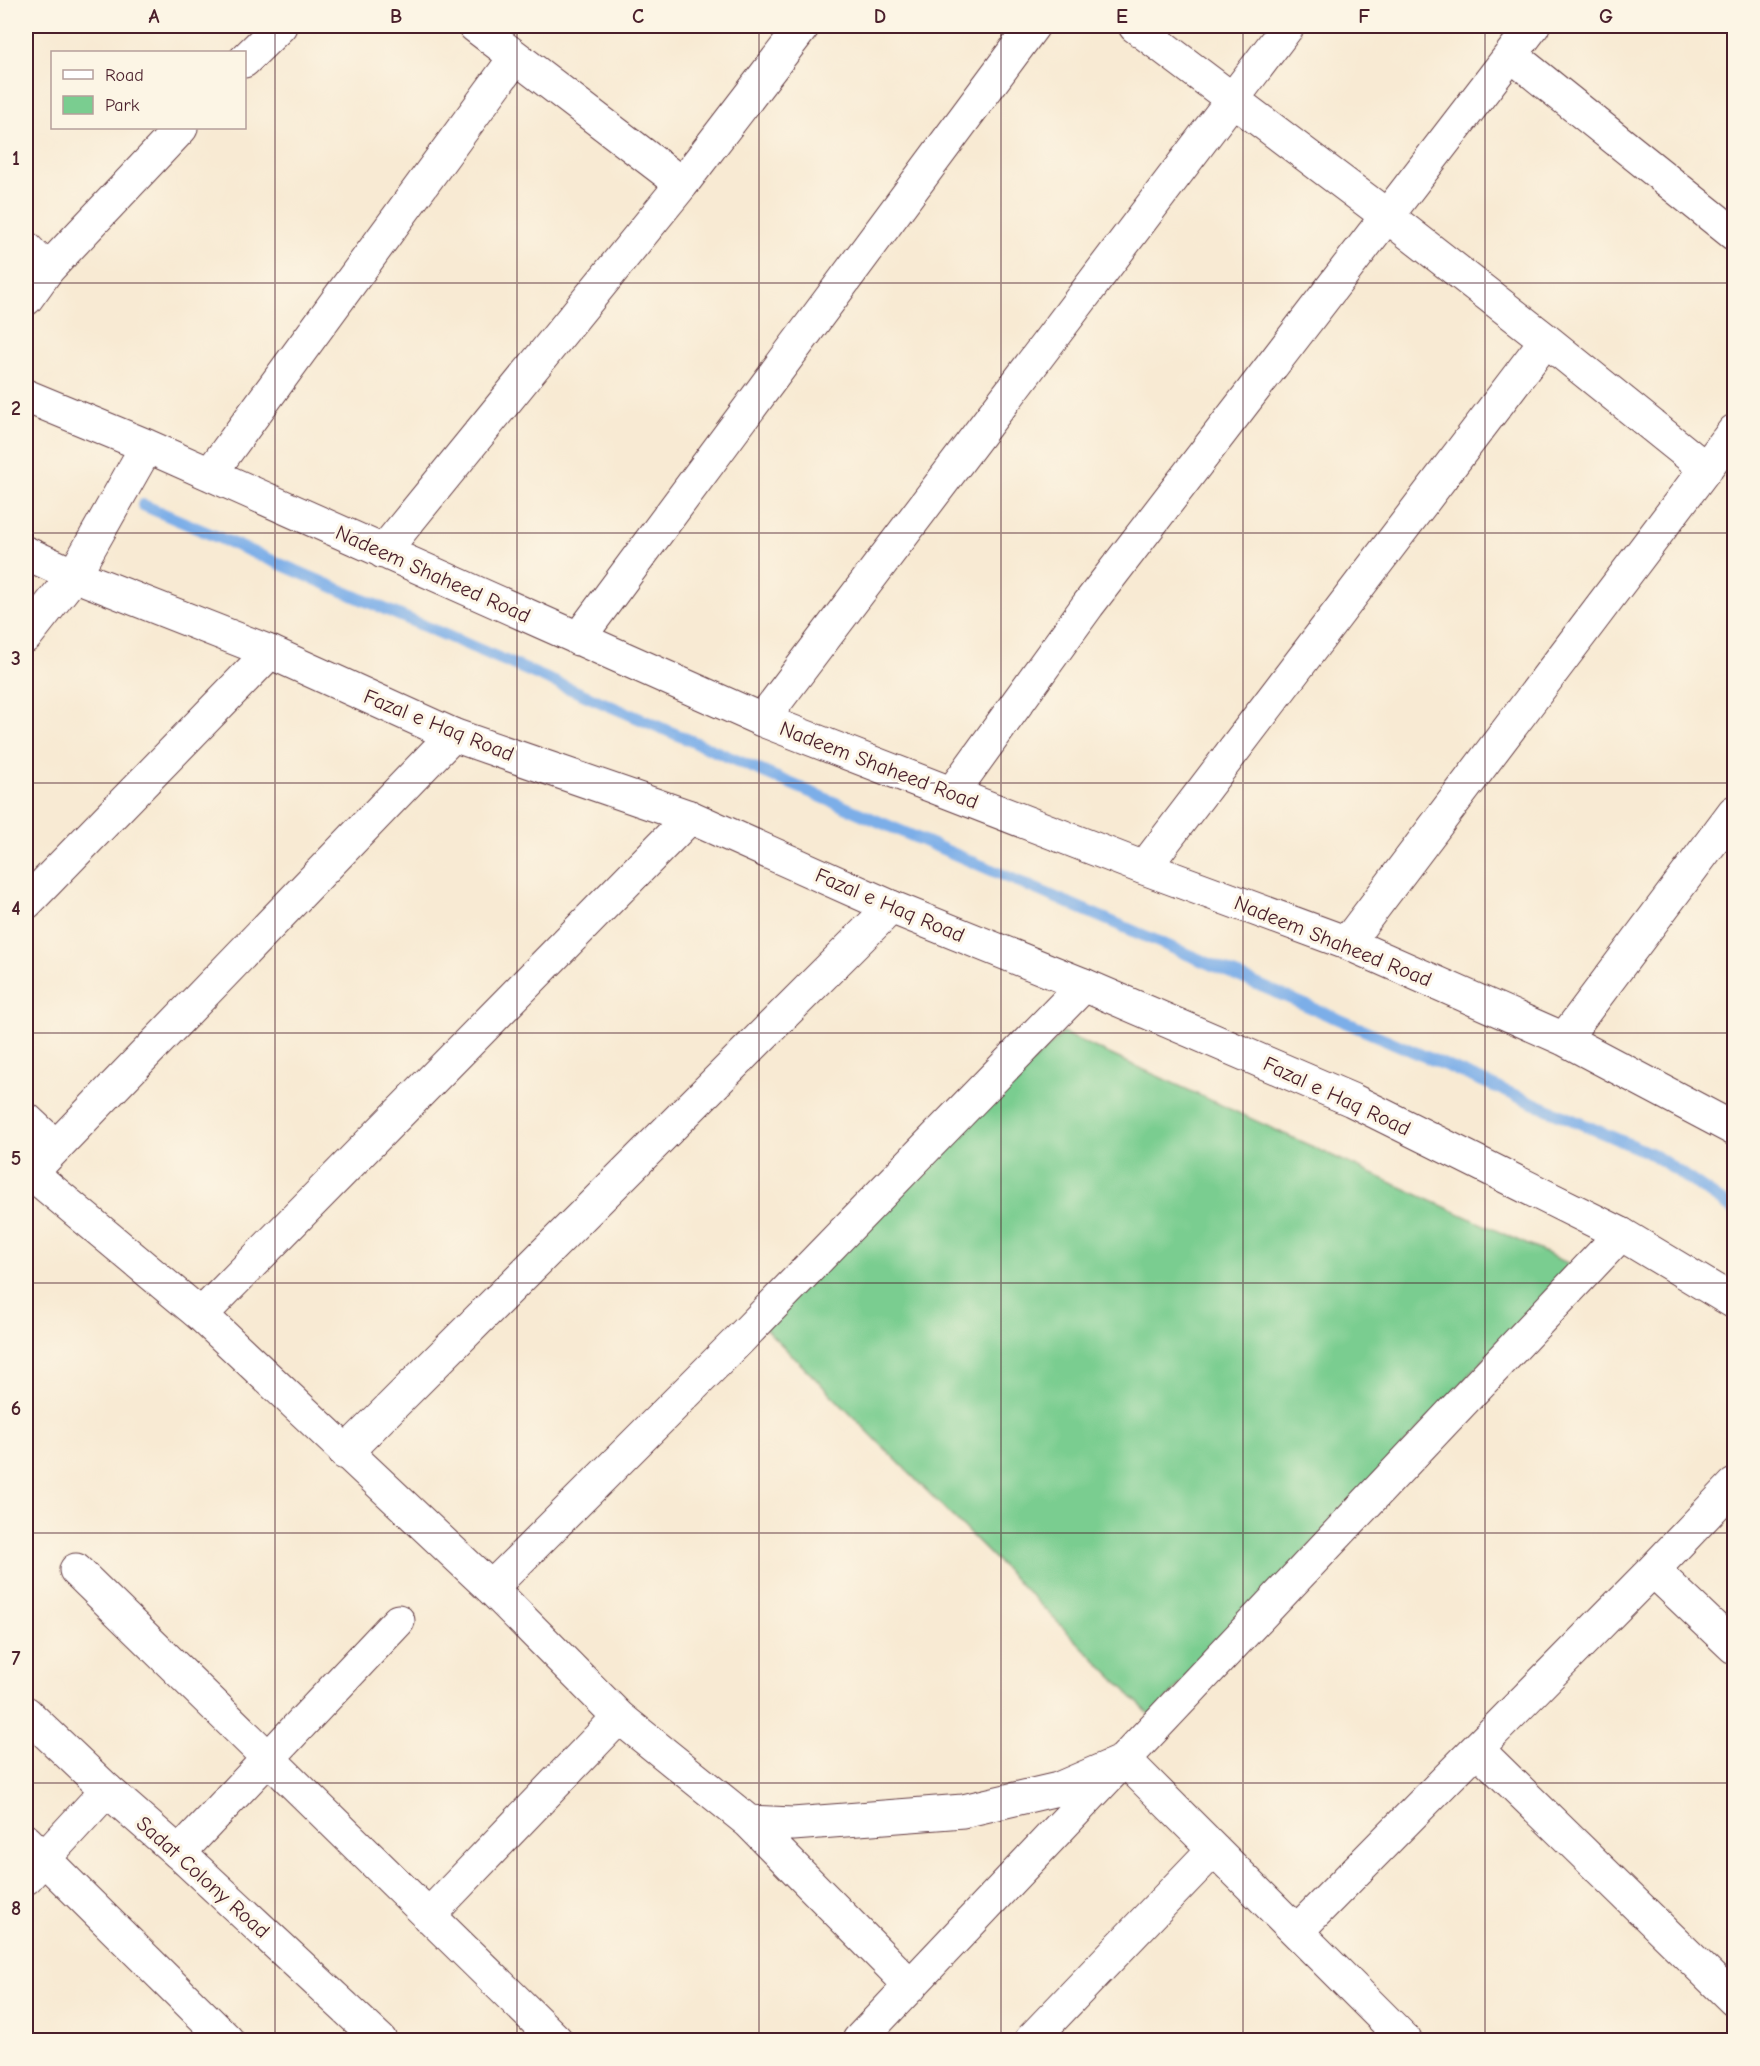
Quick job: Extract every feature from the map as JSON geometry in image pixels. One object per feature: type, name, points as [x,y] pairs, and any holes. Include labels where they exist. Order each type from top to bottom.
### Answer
[{"type":"street","points":[[246,59],[280,26]]},
{"type":"street","points":[[475,26],[682,184]]},
{"type":"street","points":[[383,552],[682,184],[803,26]]},
{"type":"street","points":[[578,639],[1033,26]]},
{"type":"street","points":[[1136,26],[1387,216],[1706,469]]},
{"type":"street","points":[[762,720],[1288,26]]},
{"type":"street","points":[[952,793],[1088,605],[1533,26]]},
{"type":"street","points":[[1510,55],[1734,234]]},
{"type":"street","points":[[210,474],[515,58]]},
{"type":"street","points":[[26,299],[36,259],[180,129]]},
{"type":"street","points":[[1144,868],[1546,340]]},
{"type":"street","name":"Nadeem Shaheed Road","points":[[26,396],[147,446],[762,720],[1144,868],[1347,943],[1564,1039],[1734,1130]]},
{"type":"street","points":[[1347,943],[1734,431]]},
{"type":"street","points":[[26,636],[74,575],[147,446]]},
{"type":"street","name":"Fazal e Haq Road","points":[[26,553],[74,575],[270,652],[453,735],[690,817],[891,907],[1084,985],[1352,1100],[1621,1234],[1734,1302]]},
{"type":"street","points":[[26,903],[270,652]]},
{"type":"street","points":[[453,735],[28,1176],[201,1316],[491,1588],[619,1717],[749,1822],[911,1986]]},
{"type":"street","points":[[1564,1039],[1734,812]]},
{"type":"street","points":[[201,1316],[690,817]]},
{"type":"street","points":[[345,1453],[891,907]]},
{"type":"street","points":[[491,1588],[740,1339],[1084,985]]},
{"type":"street","points":[[26,1119],[56,1147]]},
{"type":"street","points":[[859,2040],[1621,1234]]},
{"type":"street","points":[[1297,1931],[1734,1485]]},
{"type":"street","points":[[76,1570],[556,2040]]},
{"type":"street","points":[[1653,1570],[1734,1647]]},
{"type":"street","points":[[179,1852],[398,1621]]},
{"type":"street","name":"Sadat Colony Road","points":[[26,1713],[106,1790],[179,1852],[380,2040]]},
{"type":"street","points":[[428,1916],[619,1717]]},
{"type":"street","points":[[1477,1749],[1734,2000]]},
{"type":"street","points":[[749,1822],[793,1824],[963,1811],[1058,1789],[1125,1760]]},
{"type":"street","points":[[1125,1760],[1405,2040]]},
{"type":"street","points":[[106,1790],[32,1859],[227,2040]]},
{"type":"street","points":[[1031,2040],[1214,1849]]},
{"type":"green space","points":[[1063,1033],[1572,1265],[1151,1716],[759,1322]]},
{"type":"waterway","points":[[143,505],[1654,1155],[1734,1210]]}]
